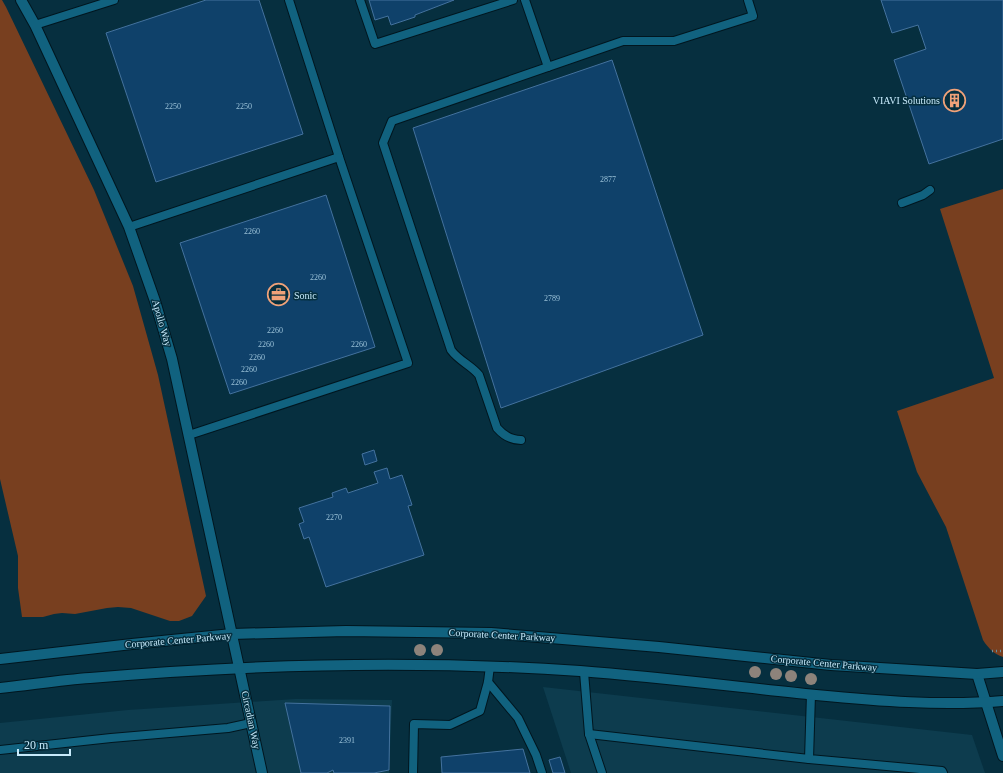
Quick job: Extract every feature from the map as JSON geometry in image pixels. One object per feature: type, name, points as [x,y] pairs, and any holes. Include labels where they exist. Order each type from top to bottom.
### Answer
[{"type":"street","name":"Apollo Way","points":[[21,0],[35,25],[129,227],[157,308],[172,359],[239,668]]},
{"type":"street","name":"Corporate Center Parkway","points":[[0,659],[232,634],[346,631],[491,633],[659,647],[831,665],[977,674],[1003,672]]},
{"type":"street","points":[[0,688],[89,678],[239,668],[372,664],[490,666],[584,672],[892,702],[1003,701]]},
{"type":"street","name":"Circadian Way","points":[[239,668],[262,773]]},
{"type":"street","points":[[977,674],[1003,756]]},
{"type":"lane","points":[[35,25],[114,0]]},
{"type":"lane","points":[[189,435],[408,363],[339,157],[289,0]]},
{"type":"lane","points":[[360,0],[375,44],[513,0]]},
{"type":"lane","points":[[525,0],[548,67]]},
{"type":"lane","points":[[521,440],[508,438],[497,428],[479,375],[474,369],[460,361],[451,350],[383,144],[392,121],[623,40],[674,41],[753,16],[748,0]]},
{"type":"lane","points":[[129,227],[339,157]]},
{"type":"lane","points":[[902,204],[923,195],[930,190]]},
{"type":"lane","points":[[413,773],[414,724],[450,725],[480,711],[488,682],[490,666]]},
{"type":"lane","points":[[584,672],[589,734],[602,773]]},
{"type":"lane","points":[[488,682],[518,718],[536,755],[542,773]]},
{"type":"lane","points":[[809,759],[811,694]]},
{"type":"lane","points":[[0,750],[111,738],[228,728],[251,723]]},
{"type":"lane","points":[[589,734],[809,759],[942,771],[943,773]]},
{"type":"path","points":[[992,651],[1003,651]]},
{"type":"shaded area","points":[[0,0],[2,0],[6,7],[94,190],[133,286],[158,375],[206,596],[192,616],[179,621],[170,621],[131,608],[118,607],[75,614],[62,613],[43,617],[22,617],[18,588],[18,556],[0,479]]},
{"type":"shaded area","points":[[1003,189],[1003,657],[987,646],[983,640],[946,527],[917,472],[897,411],[994,378],[940,209]]},
{"type":"shaded area","points":[[543,687],[972,735],[985,773],[571,773]]},
{"type":"shaded area","points":[[296,699],[392,700],[389,773],[0,773],[0,723],[128,710]]},
{"type":"building","points":[[206,0],[259,0],[303,134],[156,182],[106,33]]},
{"type":"building","points":[[369,0],[454,0],[415,15],[415,17],[391,25],[388,16],[375,20]]},
{"type":"building","name":"VIAVI Solutions","points":[[881,0],[1003,0],[1003,139],[929,164],[894,60],[926,49],[918,25],[892,33]]},
{"type":"building","points":[[612,60],[703,335],[501,408],[413,128]]},
{"type":"building","name":"Sonic","points":[[326,195],[375,347],[230,394],[180,243]]},
{"type":"building","points":[[374,450],[377,461],[365,465],[362,454]]},
{"type":"building","points":[[387,468],[390,479],[402,475],[412,505],[408,506],[424,555],[326,587],[309,537],[304,539],[299,524],[304,522],[299,508],[333,497],[332,493],[346,488],[348,493],[378,483],[374,472]]},
{"type":"building","points":[[285,703],[390,706],[389,770],[374,773],[334,773],[333,770],[327,773],[301,773]]},
{"type":"building","points":[[523,749],[530,773],[442,773],[441,757]]},
{"type":"building","points":[[560,757],[565,773],[553,773],[549,760]]},
{"type":"place","name":"VIAVI Solutions","points":[[955,100]]},
{"type":"place","name":"Sonic","points":[[278,295]]}]
